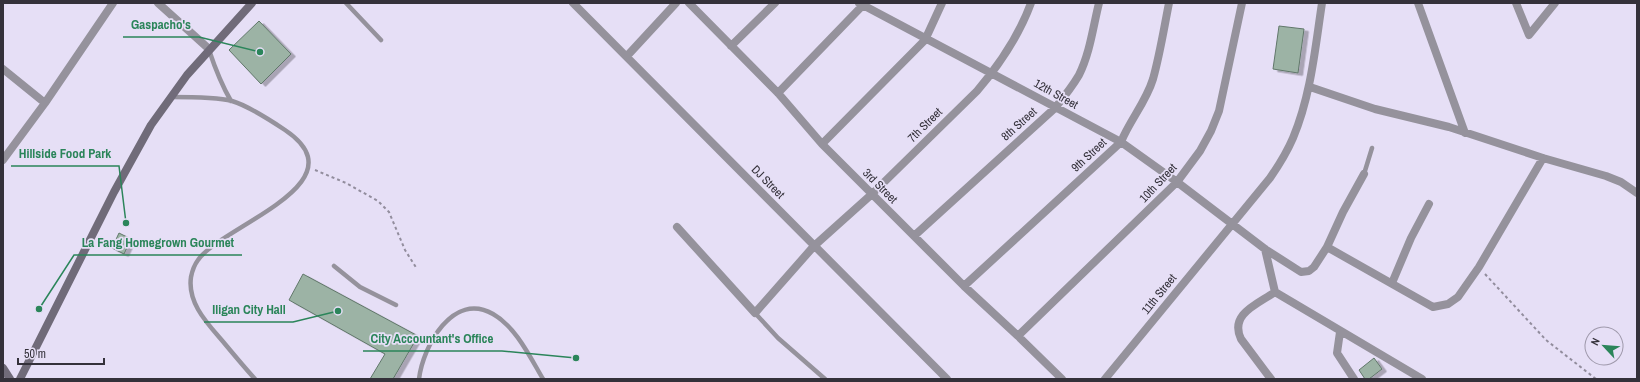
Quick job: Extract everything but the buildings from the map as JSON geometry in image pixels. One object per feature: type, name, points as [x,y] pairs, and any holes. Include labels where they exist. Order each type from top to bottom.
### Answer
[{"type":"main road","points":[[20,379],[114,192],[151,125],[170,97],[209,50],[252,3]]},
{"type":"main road","points":[[3,368],[10,379]]},
{"type":"street","points":[[3,160],[45,103],[113,3]]},
{"type":"street","points":[[158,3],[209,50]]},
{"type":"street","points":[[627,56],[676,3]]},
{"type":"street","name":"3rd Street","points":[[689,3],[778,93],[822,144],[964,286],[1062,379]]},
{"type":"street","points":[[731,46],[775,3]]},
{"type":"street","points":[[822,144],[926,40],[942,3]]},
{"type":"street","name":"7th Street","points":[[755,313],[814,246],[872,194],[976,91],[992,73],[1019,32],[1031,3]]},
{"type":"street","name":"8th Street","points":[[914,236],[1055,108],[1068,92],[1079,74],[1087,52],[1099,3]]},
{"type":"street","name":"9th Street","points":[[964,286],[1121,142],[1129,123],[1142,104],[1152,79],[1169,3]]},
{"type":"street","name":"10th Street","points":[[1018,336],[1178,182],[1200,151],[1211,131],[1219,111],[1242,3]]},
{"type":"street","name":"11th Street","points":[[1106,379],[1270,178],[1285,154],[1293,138],[1310,87],[1322,3]]},
{"type":"street","points":[[1418,3],[1465,133]]},
{"type":"street","points":[[1516,3],[1529,35],[1555,3]]},
{"type":"street","name":"DJ Street","points":[[575,4],[947,379]]},
{"type":"street","points":[[778,93],[862,4]]},
{"type":"street","name":"12th Street","points":[[862,4],[926,40],[992,73],[1121,142],[1178,182],[1265,249],[1301,272],[1309,271],[1314,267],[1327,247]]},
{"type":"street","points":[[3,69],[45,103]]},
{"type":"street","points":[[1310,87],[1375,109],[1449,127],[1543,158],[1606,176],[1621,182],[1637,193]]},
{"type":"street","points":[[1364,174],[1343,212],[1327,247],[1433,307],[1448,304],[1458,297],[1479,267],[1543,158]]},
{"type":"street","points":[[1392,283],[1411,238],[1429,204]]},
{"type":"street","points":[[677,227],[755,313]]},
{"type":"street","points":[[1265,249],[1275,292],[1340,332],[1422,379]]},
{"type":"street","points":[[1271,379],[1237,332],[1241,315],[1275,292]]},
{"type":"street","points":[[1340,332],[1337,353],[1354,379]]},
{"type":"lane","points":[[346,3],[381,40]]},
{"type":"lane","points":[[209,50],[215,69],[231,101]]},
{"type":"lane","points":[[170,97],[231,101],[261,115],[292,134],[308,153],[309,167],[299,183],[277,204],[208,249],[197,260],[191,275],[190,288],[194,302],[203,318],[255,379]]},
{"type":"lane","points":[[1364,174],[1372,148]]},
{"type":"lane","points":[[334,266],[360,287],[396,305]]},
{"type":"lane","points":[[419,379],[426,353],[435,335],[448,319],[469,308],[482,309],[493,314],[504,323],[517,338],[543,379]]},
{"type":"lane","points":[[755,313],[778,338],[825,379]]},
{"type":"path","points":[[309,167],[352,186],[378,201],[389,212],[405,250],[417,268]]},
{"type":"path","points":[[1479,267],[1546,340],[1596,379]]},
{"type":"place","name":"Gaspacho's","points":[[260,52]]},
{"type":"place","name":"Hillside Food Park","points":[[126,223]]},
{"type":"place","name":"La Fang Homegrown Gourmet","points":[[39,309]]},
{"type":"place","name":"Iligan City Hall","points":[[338,311]]},
{"type":"place","name":"City Accountant's Office","points":[[576,358]]}]
